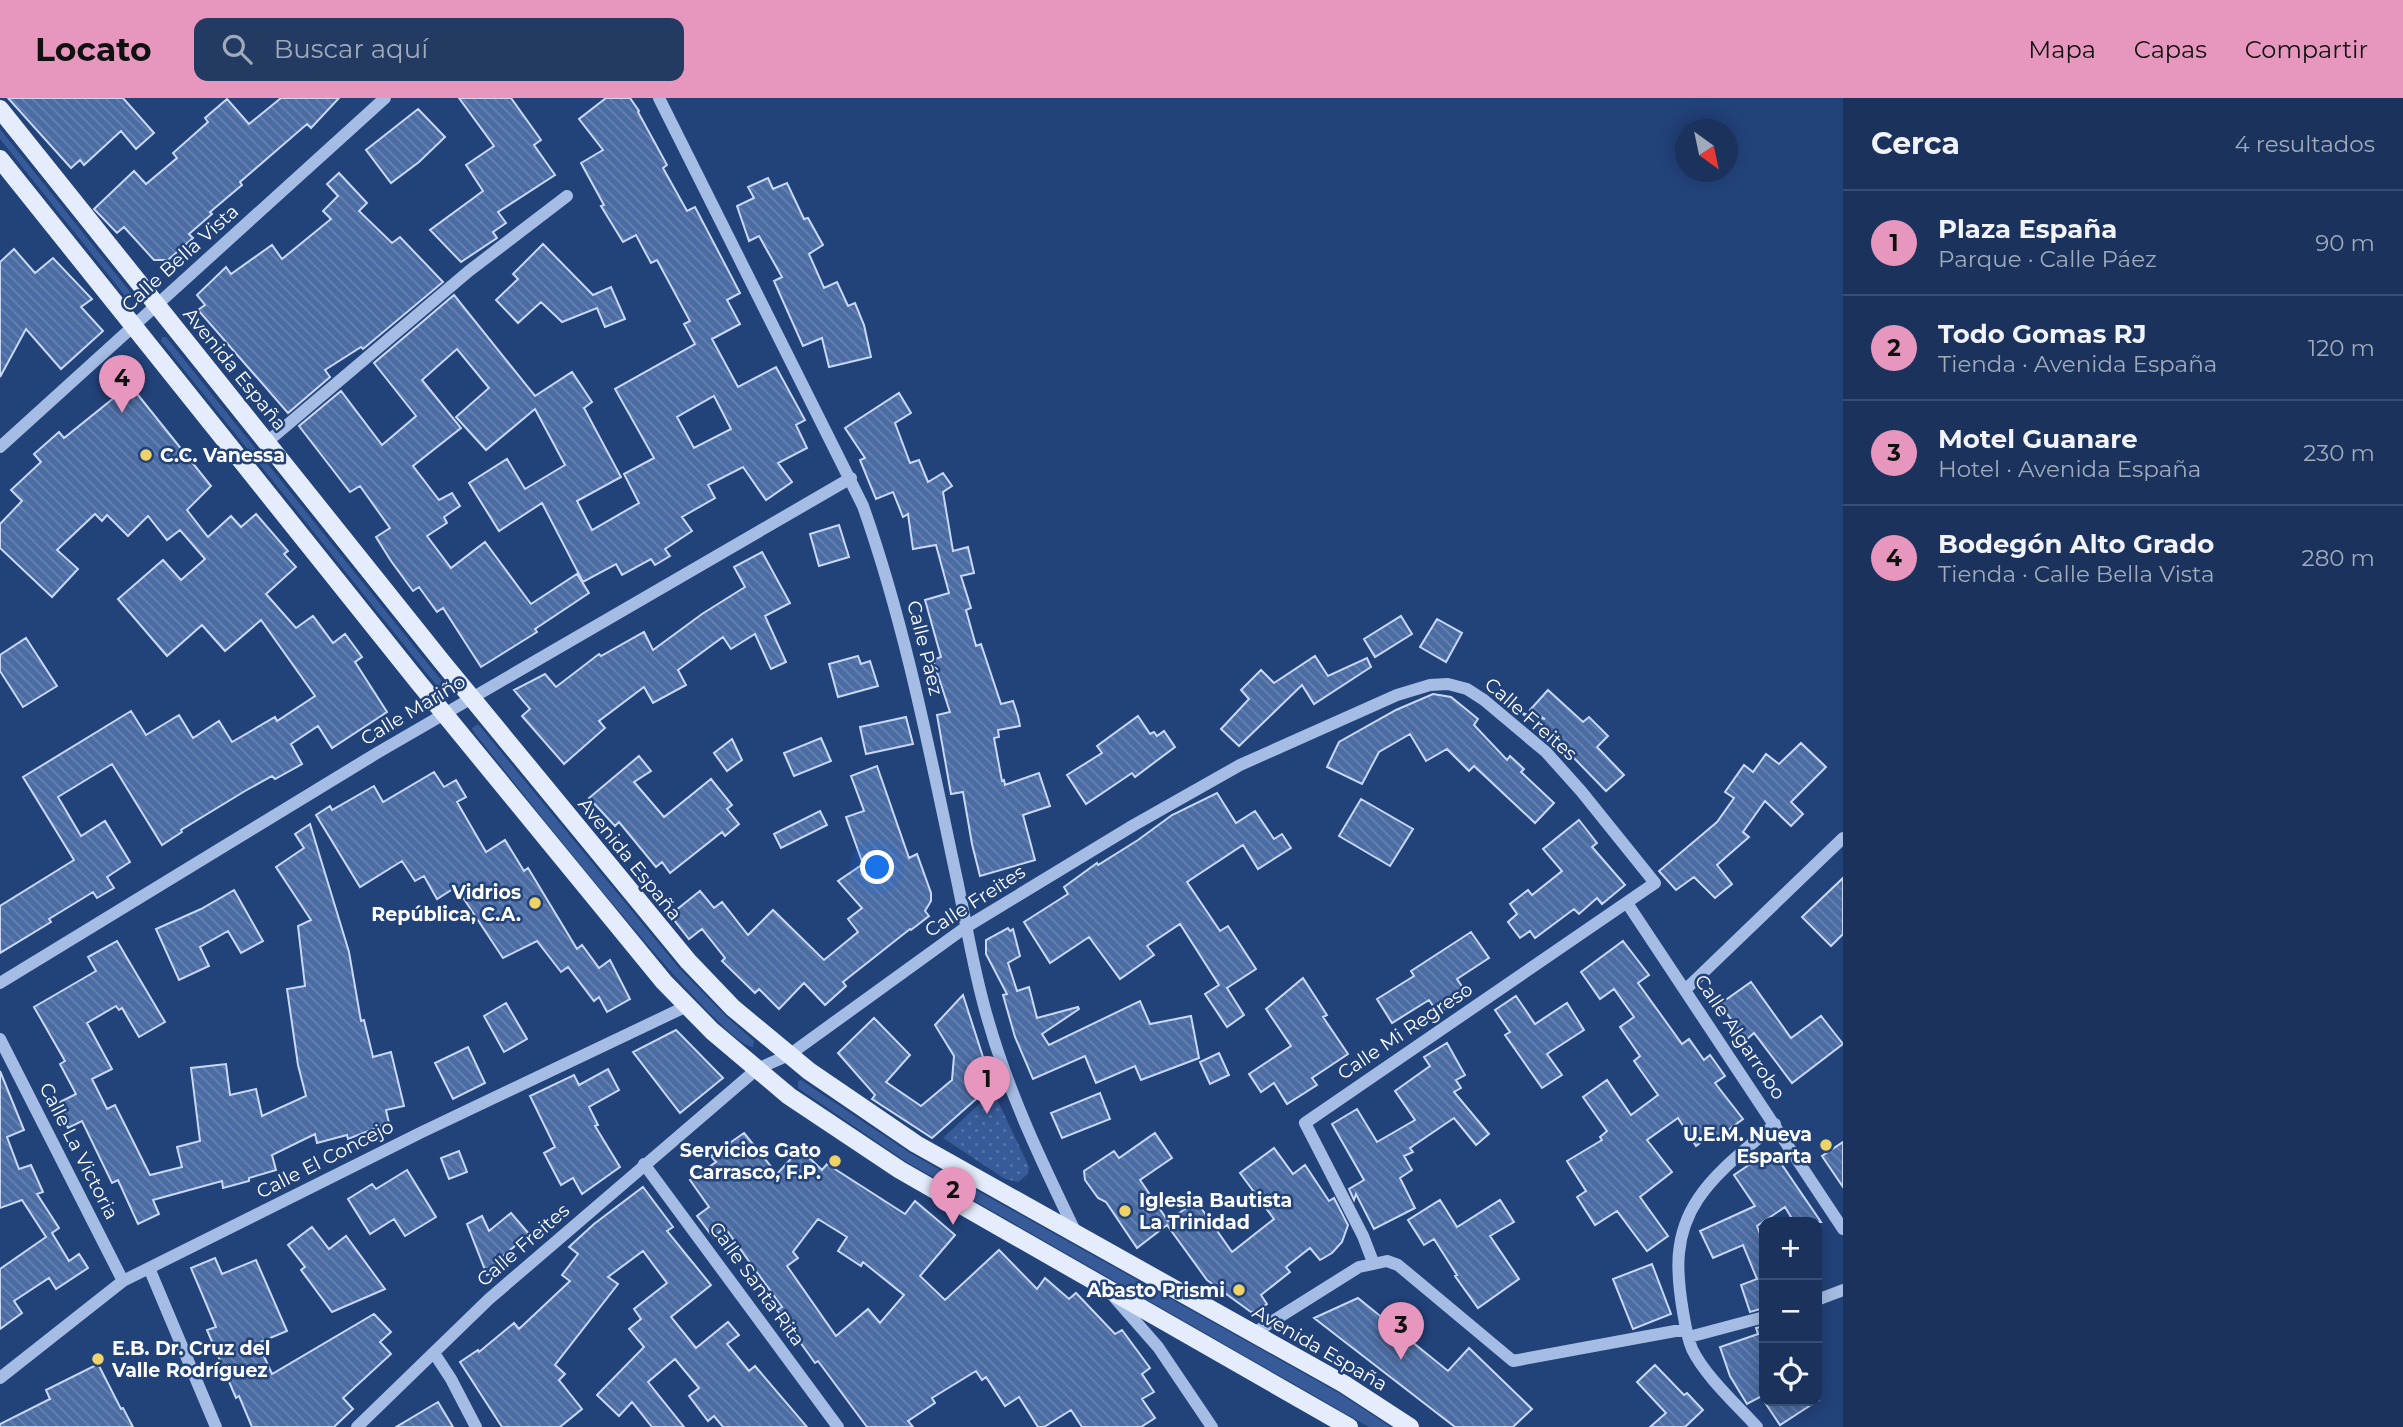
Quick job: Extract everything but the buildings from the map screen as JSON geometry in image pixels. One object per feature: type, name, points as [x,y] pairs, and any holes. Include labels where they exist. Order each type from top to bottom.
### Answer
[{"type":"main road","name":"Avenida España","points":[[0,109],[471,698],[688,961],[733,1008],[789,1055],[875,1118],[916,1144],[1344,1384],[1410,1427]]},
{"type":"main road","points":[[0,159],[444,714],[664,982],[712,1031],[789,1096],[900,1170],[1349,1427]]},
{"type":"street","name":"Calle Bella Vista","points":[[0,447],[385,98]]},
{"type":"street","name":"Calle Páez","points":[[659,98],[851,478],[878,548],[916,686],[975,970],[1000,1059],[1046,1172],[1077,1235]]},
{"type":"street","points":[[267,442],[478,264],[566,196]]},
{"type":"street","name":"Calle Mariño","points":[[0,983],[444,714],[851,478]]},
{"type":"street","name":"Calle Freites","points":[[357,1427],[489,1299],[757,1069],[789,1055],[966,927],[1134,825],[1240,765],[1397,695],[1430,685],[1448,684],[1467,689],[1484,700],[1546,752],[1655,883]]},
{"type":"street","points":[[1685,990],[1843,838]]},
{"type":"street","name":"Calle Mi Regreso","points":[[1373,1262],[1363,1236],[1304,1123],[1655,883]]},
{"type":"street","name":"Calle Algarrobo","points":[[1627,903],[1843,1229]]},
{"type":"street","name":"Calle El Concejo","points":[[0,1378],[123,1281],[422,1132],[687,1006]]},
{"type":"street","name":"Calle La Victoria","points":[[0,1039],[123,1281]]},
{"type":"street","points":[[1757,1427],[1692,1349],[1677,1273],[1685,1223],[1698,1198],[1774,1124]]},
{"type":"street","name":"Calle Santa Rita","points":[[644,1164],[838,1427]]},
{"type":"street","points":[[1254,1333],[1340,1278],[1373,1262],[1387,1261],[1398,1265],[1513,1361],[1688,1333],[1759,1318]]},
{"type":"street","points":[[149,1268],[216,1427]]},
{"type":"street","points":[[1108,1290],[1158,1348],[1213,1427]]},
{"type":"street","points":[[1822,1298],[1843,1290]]},
{"type":"street","points":[[434,1353],[458,1391],[476,1427]]},
{"type":"shaded area","points":[[0,129],[131,293],[129,298],[0,139]]},
{"type":"shaded area","points":[[162,337],[166,337],[445,685],[444,689],[440,689],[428,675],[161,341]]},
{"type":"shaded area","points":[[478,724],[679,968],[754,1041],[753,1047],[733,1035],[659,958],[473,731],[472,728]]},
{"type":"shaded area","points":[[801,1080],[910,1153],[1339,1393],[1391,1427],[1369,1427],[905,1161],[798,1088],[798,1081]]},
{"type":"shaded area","points":[[993,1091],[1029,1167],[1028,1174],[1018,1182],[1005,1179],[943,1138]]},
{"type":"place","name":"Bodegón Alto Grado","points":[[122,413]]},
{"type":"place","name":"C.C. Vanessa","points":[[146,455]]},
{"type":"place","name":"Vidrios República, C.A.","points":[[535,903]]},
{"type":"place","name":"Plaza España","points":[[987,1114]]},
{"type":"place","name":"U.E.M. Nueva Esparta","points":[[1826,1145]]},
{"type":"place","name":"Servicios Gato Carrasco, F.P.","points":[[835,1161]]},
{"type":"place","name":"Iglesia Bautista La Trinidad","points":[[1125,1211]]},
{"type":"place","name":"Todo Gomas RJ","points":[[953,1225]]},
{"type":"place","name":"Abasto Prismi","points":[[1239,1290]]},
{"type":"place","name":"E.B. Dr. Cruz del Valle Rodríguez","points":[[98,1359]]},
{"type":"place","name":"Motel Guanare","points":[[1401,1360]]}]
